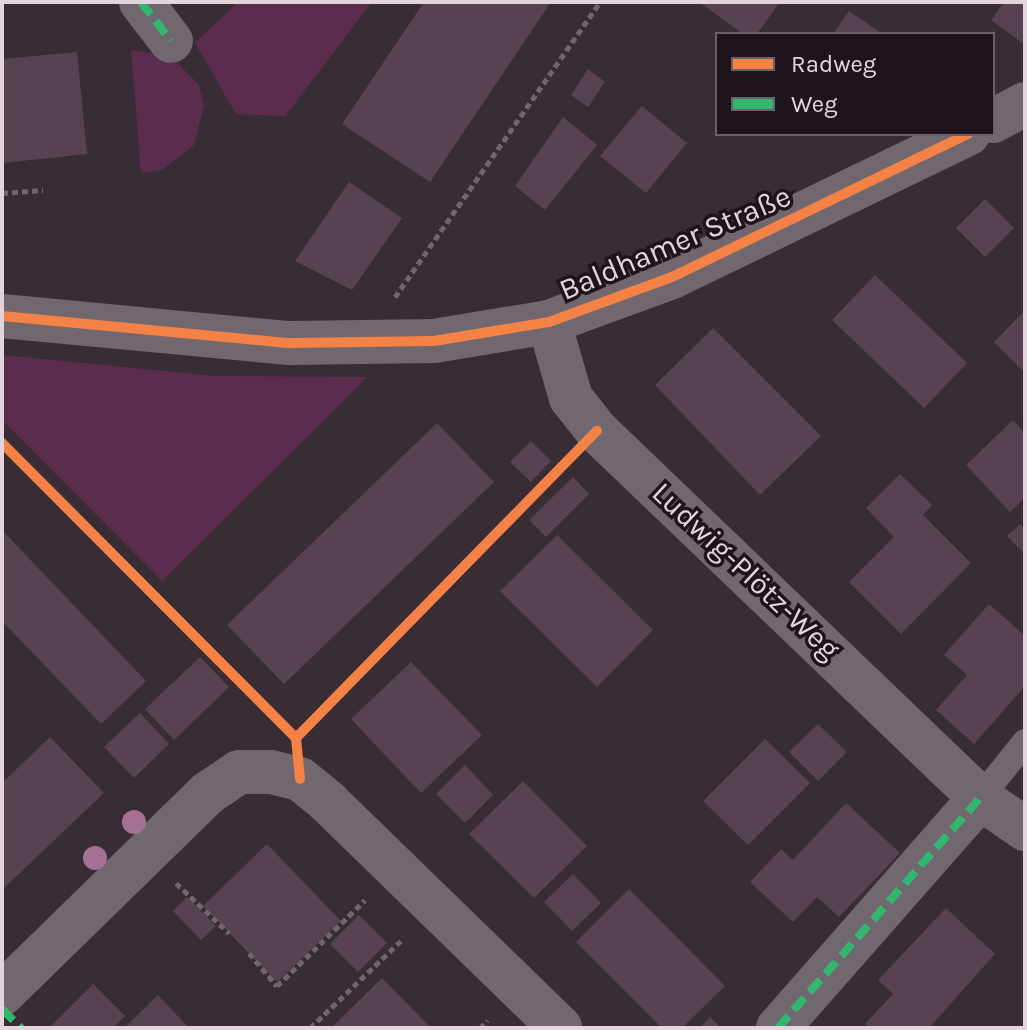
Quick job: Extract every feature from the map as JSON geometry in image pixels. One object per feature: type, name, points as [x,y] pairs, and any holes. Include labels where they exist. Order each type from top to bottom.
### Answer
[{"type":"street","points":[[141,2],[171,41]]},
{"type":"street","points":[[995,120],[1025,104]]},
{"type":"street","name":"Baldhamer Straße","points":[[2,316],[290,343],[434,341],[549,322],[672,277],[964,136]]},
{"type":"street","name":"Ludwig-Plötz-Weg","points":[[549,322],[571,398],[597,431],[980,798],[1025,829]]},
{"type":"street","points":[[2,994],[147,853],[239,772],[271,772],[300,779],[560,1028]]},
{"type":"street","points":[[778,1028],[980,798]]},
{"type":"lane","points":[[980,798],[1025,742]]},
{"type":"path","points":[[388,308],[600,2]]},
{"type":"path","points":[[2,193],[43,190]]},
{"type":"path","points":[[147,853],[229,933]]},
{"type":"path","points":[[249,953],[277,986],[397,869]]},
{"type":"path","points":[[310,1028],[436,907]]},
{"type":"shaded area","points":[[238,2],[372,2],[285,116],[236,114],[195,43]]},
{"type":"shaded area","points":[[131,50],[171,56],[199,85],[204,105],[194,145],[162,170],[141,173]]},
{"type":"shaded area","points":[[2,355],[216,376],[367,377],[162,581],[2,420]]},
{"type":"building","points":[[424,2],[551,2],[430,182],[342,124]]},
{"type":"building","points":[[699,2],[780,2],[758,32],[740,32]]},
{"type":"building","points":[[1004,2],[1025,2],[1025,45],[991,20]]},
{"type":"building","points":[[849,11],[880,32],[834,32]]},
{"type":"building","points":[[77,52],[87,154],[2,163],[2,59]]},
{"type":"building","points":[[588,69],[605,82],[588,107],[571,95]]},
{"type":"building","points":[[642,106],[687,143],[646,193],[600,156]]},
{"type":"building","points":[[563,117],[597,145],[545,210],[515,186]]},
{"type":"building","points":[[349,182],[402,218],[352,290],[295,261]]},
{"type":"building","points":[[985,199],[1014,228],[985,257],[956,228]]},
{"type":"building","points":[[875,275],[967,363],[924,408],[832,320]]},
{"type":"building","points":[[1025,310],[1025,373],[994,342]]},
{"type":"building","points":[[713,328],[821,436],[760,495],[655,385]]},
{"type":"building","points":[[1013,420],[1025,433],[1025,497],[1010,512],[966,465]]},
{"type":"building","points":[[437,423],[494,482],[284,684],[227,625]]},
{"type":"building","points":[[531,441],[551,461],[531,482],[510,462]]},
{"type":"building","points":[[900,474],[932,505],[923,515],[971,563],[901,634],[849,582],[894,537],[866,508]]},
{"type":"building","points":[[573,477],[589,494],[546,537],[529,520]]},
{"type":"building","points":[[1020,524],[1025,529],[1025,554],[1007,536]]},
{"type":"building","points":[[2,530],[146,681],[101,724],[2,621]]},
{"type":"building","points":[[557,535],[653,630],[597,687],[500,591]]},
{"type":"building","points":[[989,604],[1025,636],[1025,686],[974,744],[936,710],[967,675],[944,655]]},
{"type":"building","points":[[200,657],[229,687],[174,740],[145,709]]},
{"type":"building","points":[[411,662],[482,735],[421,793],[351,719]]},
{"type":"building","points":[[140,713],[169,744],[134,778],[104,747]]},
{"type":"building","points":[[818,724],[847,752],[818,781],[789,752]]},
{"type":"building","points":[[50,737],[104,793],[2,890],[2,783]]},
{"type":"building","points":[[765,739],[810,783],[748,845],[703,801]]},
{"type":"building","points":[[465,765],[493,795],[465,823],[436,794]]},
{"type":"building","points":[[523,781],[587,846],[534,898],[469,834]]},
{"type":"building","points":[[846,803],[900,853],[839,917],[817,897],[793,922],[750,882],[781,849],[793,860]]},
{"type":"building","points":[[267,844],[341,921],[277,982],[203,906]]},
{"type":"building","points":[[573,874],[601,903],[572,931],[544,902]]},
{"type":"building","points":[[629,889],[725,986],[682,1028],[662,1028],[576,942]]},
{"type":"building","points":[[187,897],[216,926],[201,940],[173,911]]},
{"type":"building","points":[[946,908],[995,954],[929,1028],[870,1028],[865,1024],[893,994],[878,980]]},
{"type":"building","points":[[359,915],[387,943],[358,972],[330,944]]},
{"type":"building","points":[[382,978],[431,1028],[331,1028]]},
{"type":"building","points":[[93,984],[125,1016],[113,1028],[49,1028]]},
{"type":"building","points":[[158,995],[189,1028],[124,1028]]},
{"type":"building","points":[[710,1017],[721,1028],[700,1028]]},
{"type":"marked path","points":[[141,2],[171,41]]},
{"type":"marked path","points":[[778,1028],[980,798]]},
{"type":"marked path","points":[[2,1009],[21,1028]]},
{"type":"cycle path","points":[[2,316],[290,343],[434,341],[549,322],[672,277],[964,136]]},
{"type":"cycle path","points":[[296,738],[597,431]]},
{"type":"cycle path","points":[[2,443],[296,738],[300,779]]}]
